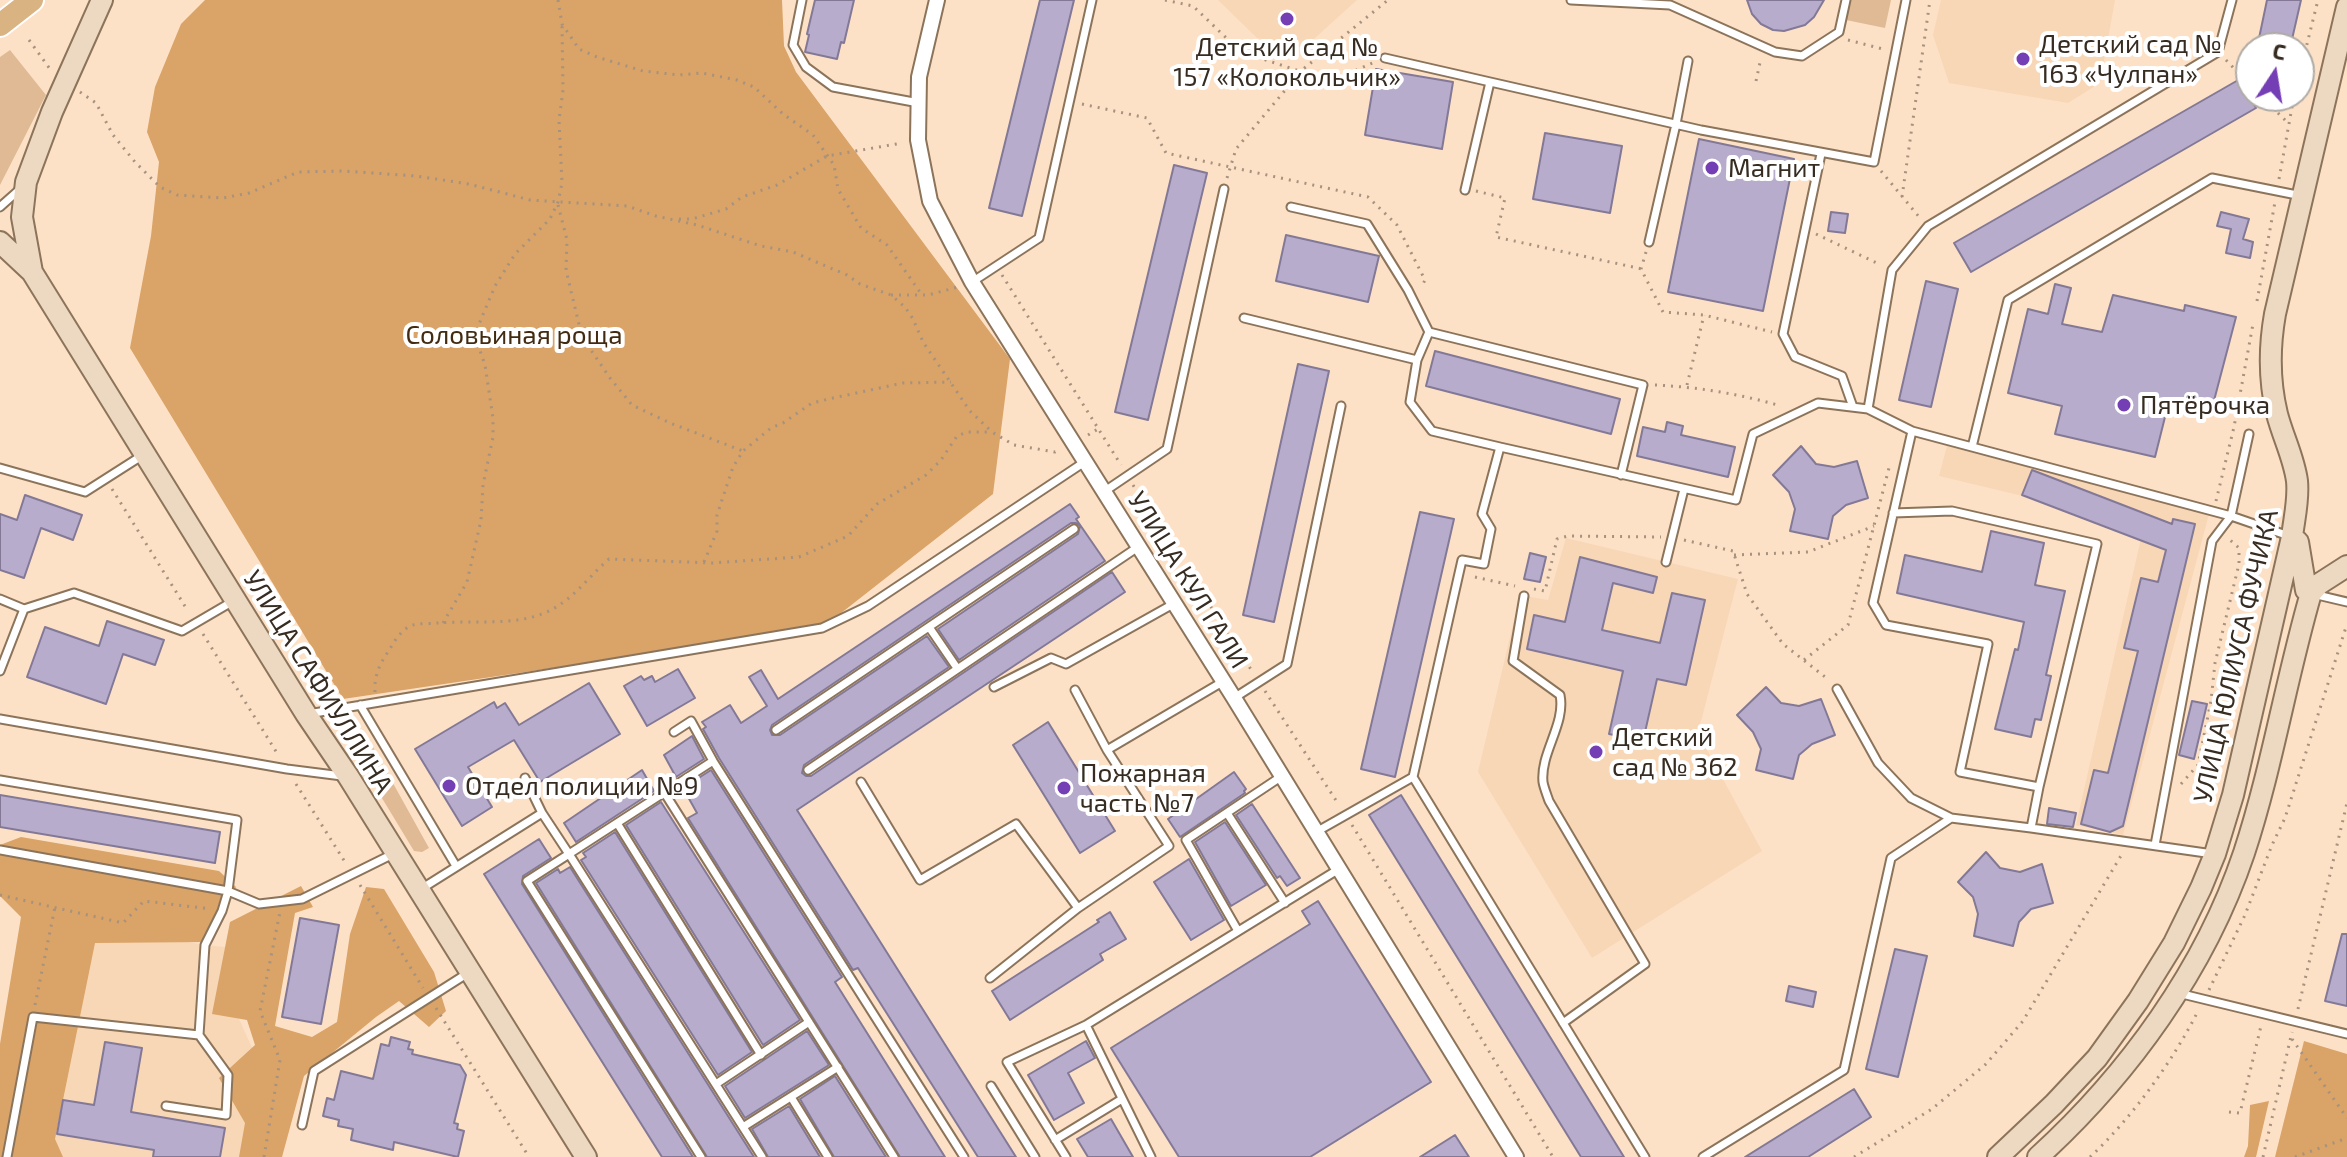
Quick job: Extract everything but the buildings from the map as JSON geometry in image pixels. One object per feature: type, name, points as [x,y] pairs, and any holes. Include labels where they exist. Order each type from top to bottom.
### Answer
[{"type":"main road","points":[[0,25],[32,0]]},
{"type":"main road","points":[[32,272],[22,217],[26,182],[52,112],[102,0]]},
{"type":"main road","name":"УЛИЦА ЮЛИУСА ФУЧИКА","points":[[1998,1157],[2097,1058],[2138,1001],[2174,943],[2201,888],[2233,795],[2292,537],[2297,498],[2297,479],[2277,415],[2271,380],[2275,314],[2347,7]]},
{"type":"main road","name":"УЛИЦА САФИУЛЛИНА","points":[[0,242],[32,272],[586,1157]]},
{"type":"main road","points":[[2292,537],[2298,542],[2306,590],[2311,593],[2319,584],[2347,566]]},
{"type":"main road","name":"УЛИЦА ЮЛИУСА ФУЧИКА","points":[[2038,1157],[2087,1110],[2135,1052],[2177,992],[2218,919],[2244,853],[2311,593]]},
{"type":"street","name":"УЛИЦА КУЛ ГАЛИ","points":[[937,0],[919,77],[918,140],[930,201],[972,282],[1224,681],[1516,1157]]},
{"type":"lane","points":[[802,0],[793,45],[806,67],[833,87],[919,103]]},
{"type":"lane","points":[[972,282],[1039,238],[1092,0]]},
{"type":"lane","points":[[1571,0],[1670,3],[1775,52],[1802,56],[1839,32],[1846,0]]},
{"type":"lane","points":[[1385,58],[1676,124],[1874,162],[1906,0]]},
{"type":"lane","points":[[1868,409],[1892,270],[1928,226],[2218,52],[2232,0]]},
{"type":"lane","points":[[1649,242],[1688,61]]},
{"type":"lane","points":[[1465,190],[1490,82]]},
{"type":"lane","points":[[1821,154],[1783,334],[1795,357],[1842,376],[1853,407]]},
{"type":"lane","points":[[1972,447],[2008,300],[2212,178],[2303,196]]},
{"type":"lane","points":[[0,207],[26,182]]},
{"type":"lane","points":[[1105,491],[1167,449],[1224,189]]},
{"type":"lane","points":[[1291,207],[1367,224],[1408,290],[1429,332],[1643,385],[1621,475]]},
{"type":"lane","points":[[1244,318],[1417,360]]},
{"type":"lane","points":[[1429,332],[1417,360],[1410,402],[1432,431],[1736,500],[1753,434],[1818,403],[1853,407],[1868,409],[1912,431],[2231,516],[2292,537]]},
{"type":"lane","points":[[1234,698],[1287,664],[1341,406]]},
{"type":"lane","points":[[1912,431],[1873,603],[1886,625],[1988,644],[1960,772],[2039,787]]},
{"type":"lane","points":[[2155,845],[2212,541],[2231,516],[2249,434]]},
{"type":"lane","points":[[1500,447],[1482,514],[1491,529],[1484,564],[1462,560],[1413,777],[1645,1157]]},
{"type":"lane","points":[[0,468],[85,492],[145,454]]},
{"type":"lane","points":[[306,714],[822,628],[868,606],[1086,461]]},
{"type":"lane","points":[[1666,562],[1684,489]]},
{"type":"lane","points":[[1893,513],[1952,511],[2097,544],[2031,828]]},
{"type":"lane","points":[[776,730],[1074,529]]},
{"type":"lane","points":[[808,770],[1139,546]]},
{"type":"lane","points":[[0,599],[24,609],[74,593],[182,631],[235,600]]},
{"type":"lane","points":[[2311,593],[2347,602]]},
{"type":"lane","points":[[1524,596],[1513,661],[1560,695],[1562,705],[1543,782],[1549,801],[1645,964],[1563,1023]]},
{"type":"lane","points":[[994,687],[1051,658],[1066,664],[1175,603]]},
{"type":"lane","points":[[0,671],[24,609]]},
{"type":"lane","points":[[929,627],[957,668]]},
{"type":"lane","points":[[1107,750],[1224,681]]},
{"type":"lane","points":[[1837,689],[1878,763],[1911,798],[1951,818],[2215,854]]},
{"type":"lane","points":[[990,978],[1078,908],[1169,846],[1107,750],[1075,690]]},
{"type":"lane","points":[[360,705],[456,866]]},
{"type":"lane","points":[[0,719],[287,769],[348,776]]},
{"type":"lane","points":[[674,732],[691,721],[713,761],[964,1157]]},
{"type":"lane","points":[[701,1157],[527,881],[713,761]]},
{"type":"lane","points":[[1238,931],[1186,840],[1282,776]]},
{"type":"lane","points":[[1316,832],[1413,777]]},
{"type":"lane","points":[[525,778],[542,813],[762,1157]]},
{"type":"lane","points":[[0,780],[237,820],[228,891],[205,945],[199,1035],[228,1075],[226,1115],[166,1106]]},
{"type":"lane","points":[[861,782],[920,880],[1016,824],[1078,908]]},
{"type":"lane","points":[[664,792],[894,1157]]},
{"type":"lane","points":[[419,890],[542,813]]},
{"type":"lane","points":[[1227,813],[1285,903]]},
{"type":"lane","points":[[1703,1157],[1844,1070],[1891,858],[1951,818]]},
{"type":"lane","points":[[617,823],[761,1055]]},
{"type":"lane","points":[[0,850],[228,891],[259,904],[302,899],[395,853]]},
{"type":"lane","points":[[1066,1157],[1007,1062],[1086,1025],[1339,869]]},
{"type":"lane","points":[[302,1125],[314,1071],[470,972]]},
{"type":"lane","points":[[2177,992],[2347,1034]]},
{"type":"lane","points":[[7,1157],[33,1017],[199,1035]]},
{"type":"lane","points":[[716,1084],[809,1022]]},
{"type":"lane","points":[[1086,1025],[1151,1157]]},
{"type":"lane","points":[[743,1127],[838,1067]]},
{"type":"lane","points":[[991,1086],[1035,1157]]},
{"type":"lane","points":[[791,1097],[828,1157]]},
{"type":"lane","points":[[1055,1140],[1122,1099]]},
{"type":"path","points":[[443,623],[467,582],[481,520],[483,485],[493,437],[485,365],[477,342],[479,324],[495,286],[515,254],[550,219],[562,183],[559,120],[564,51],[558,0]]},
{"type":"path","points":[[1165,0],[1193,6],[1241,52],[1333,80],[1385,58]]},
{"type":"path","points":[[1224,189],[1236,149],[1302,70],[1388,0]]},
{"type":"path","points":[[1902,197],[1930,0]]},
{"type":"path","points":[[2310,32],[2318,0]]},
{"type":"path","points":[[562,24],[579,49],[597,57],[643,71],[679,75],[702,73],[754,87],[783,114],[813,135],[834,165],[838,189],[861,228],[887,245],[922,295]]},
{"type":"path","points":[[1833,37],[1896,52]]},
{"type":"path","points":[[29,40],[46,64]]},
{"type":"path","points":[[1756,81],[1764,47]]},
{"type":"path","points":[[2218,52],[2235,70]]},
{"type":"path","points":[[73,87],[96,103],[113,135],[135,162],[160,187],[177,195],[223,198],[249,193],[298,172],[344,171],[439,179],[530,200],[616,204],[761,246],[793,252],[891,295],[922,295],[951,290],[972,282]]},
{"type":"path","points":[[1069,102],[1147,118],[1166,153],[1230,169]]},
{"type":"path","points":[[2276,112],[2287,123]]},
{"type":"path","points":[[2255,309],[2290,112]]},
{"type":"path","points":[[671,219],[692,219],[726,209],[742,197],[777,185],[827,156],[918,140]]},
{"type":"path","points":[[1874,162],[1928,226]]},
{"type":"path","points":[[1465,190],[1505,198],[1496,237],[1642,269]]},
{"type":"path","points":[[558,202],[567,240],[566,270],[582,337],[610,378],[632,405],[743,451]]},
{"type":"path","points":[[1805,229],[1892,270]]},
{"type":"path","points":[[1649,242],[1641,269],[1663,312],[1704,315],[1783,334]]},
{"type":"path","points":[[997,265],[1127,476],[1346,815],[1553,1157]]},
{"type":"path","points":[[891,295],[905,307],[923,342],[970,411],[992,432],[1014,445],[1055,452],[1074,443]]},
{"type":"path","points":[[1687,386],[1704,315]]},
{"type":"path","points":[[2213,511],[2234,427],[2253,324]]},
{"type":"path","points":[[703,563],[717,531],[717,515],[733,467],[743,451],[771,428],[812,403],[903,383],[951,382]]},
{"type":"path","points":[[1643,385],[1687,386],[1758,399],[1801,411]]},
{"type":"path","points":[[375,703],[374,678],[398,636],[412,625],[496,622],[541,614],[558,606],[583,587],[609,559],[703,563],[799,557],[848,536],[877,504],[926,475],[941,460],[957,436],[967,432],[992,432]]},
{"type":"path","points":[[1804,660],[1848,625],[1889,468]]},
{"type":"path","points":[[106,480],[529,1157]]},
{"type":"path","points":[[1734,555],[1808,552],[1874,526]]},
{"type":"path","points":[[2162,805],[2198,765],[2201,752],[2215,663],[2239,564],[2239,548],[2220,530]]},
{"type":"path","points":[[1530,588],[1545,591],[1557,539],[1568,536],[1672,537],[1733,551],[1747,594],[1783,644],[1826,676],[1837,689]]},
{"type":"path","points":[[1459,571],[1486,581],[1515,586]]},
{"type":"path","points":[[2263,1157],[2347,803]]},
{"type":"path","points":[[1854,1157],[1932,1109],[1986,1064],[2014,1032],[2129,842]]},
{"type":"path","points":[[0,895],[123,923],[144,901],[222,911]]},
{"type":"path","points":[[264,1157],[280,1060],[260,1011],[282,901]]},
{"type":"path","points":[[33,1017],[55,907]]},
{"type":"path","points":[[2229,1112],[2240,1113],[2264,1014]]},
{"type":"path","points":[[2291,1038],[2347,1118]]},
{"type":"path","points":[[2295,1157],[2347,1138]]},
{"type":"shaded area","name":"Детский сад № 157 «Колокольчик»","points":[[1218,0],[1357,0],[1304,48],[1257,38]]},
{"type":"shaded area","points":[[1850,0],[1891,0],[1885,28],[1846,20]]},
{"type":"shaded area","name":"Детский сад № 163 «Чулпан»","points":[[1941,0],[2115,0],[2100,83],[2068,103],[1949,83],[1933,35]]},
{"type":"shaded area","points":[[10,50],[46,95],[0,185],[0,57]]},
{"type":"shaded area","points":[[1948,442],[2211,507],[2123,835],[2076,825],[2144,525],[1939,476]]},
{"type":"shaded area","name":"Детский сад № 362","points":[[1566,538],[1738,579],[1698,733],[1762,851],[1592,958],[1478,772],[1520,595],[1548,600]]},
{"type":"shaded area","points":[[369,740],[429,848],[422,852],[414,851],[348,742]]},
{"type":"shaded area","points":[[68,921],[245,949],[234,1008],[260,1065],[256,1157],[28,1157]]},
{"type":"green space","name":"Соловьиная роща","points":[[205,0],[782,0],[784,46],[796,72],[1010,359],[993,494],[822,628],[343,699],[130,348],[151,236],[159,162],[147,132],[155,87],[181,24]]},
{"type":"green space","points":[[21,837],[219,871],[236,887],[207,942],[95,943],[55,1139],[63,1157],[0,1157],[0,1044],[21,917],[0,896],[0,845]]},
{"type":"green space","points":[[301,886],[313,907],[295,913],[275,1026],[312,1037],[337,1022],[350,934],[366,887],[384,889],[434,972],[446,1011],[429,1027],[399,1001],[376,1017],[304,1076],[282,1157],[239,1157],[245,1123],[219,1078],[255,1045],[247,1020],[212,1014],[230,922]]},
{"type":"green space","points":[[2304,1041],[2347,1054],[2347,1157],[2275,1157]]},
{"type":"green space","points":[[2269,1101],[2256,1157],[2244,1157],[2248,1146],[2250,1105]]},
{"type":"place","name":"Детский сад № 157 «Колокольчик»","points":[[1287,19]]},
{"type":"place","name":"Детский сад № 163 «Чулпан»","points":[[2023,59]]},
{"type":"place","name":"Магнит","points":[[1712,168]]},
{"type":"place","name":"Пятёрочка","points":[[2124,405]]},
{"type":"place","name":"Детский сад № 362","points":[[1596,752]]},
{"type":"place","name":"Отдел полиции №9","points":[[449,786]]},
{"type":"place","name":"Пожарная часть №7","points":[[1064,788]]}]
